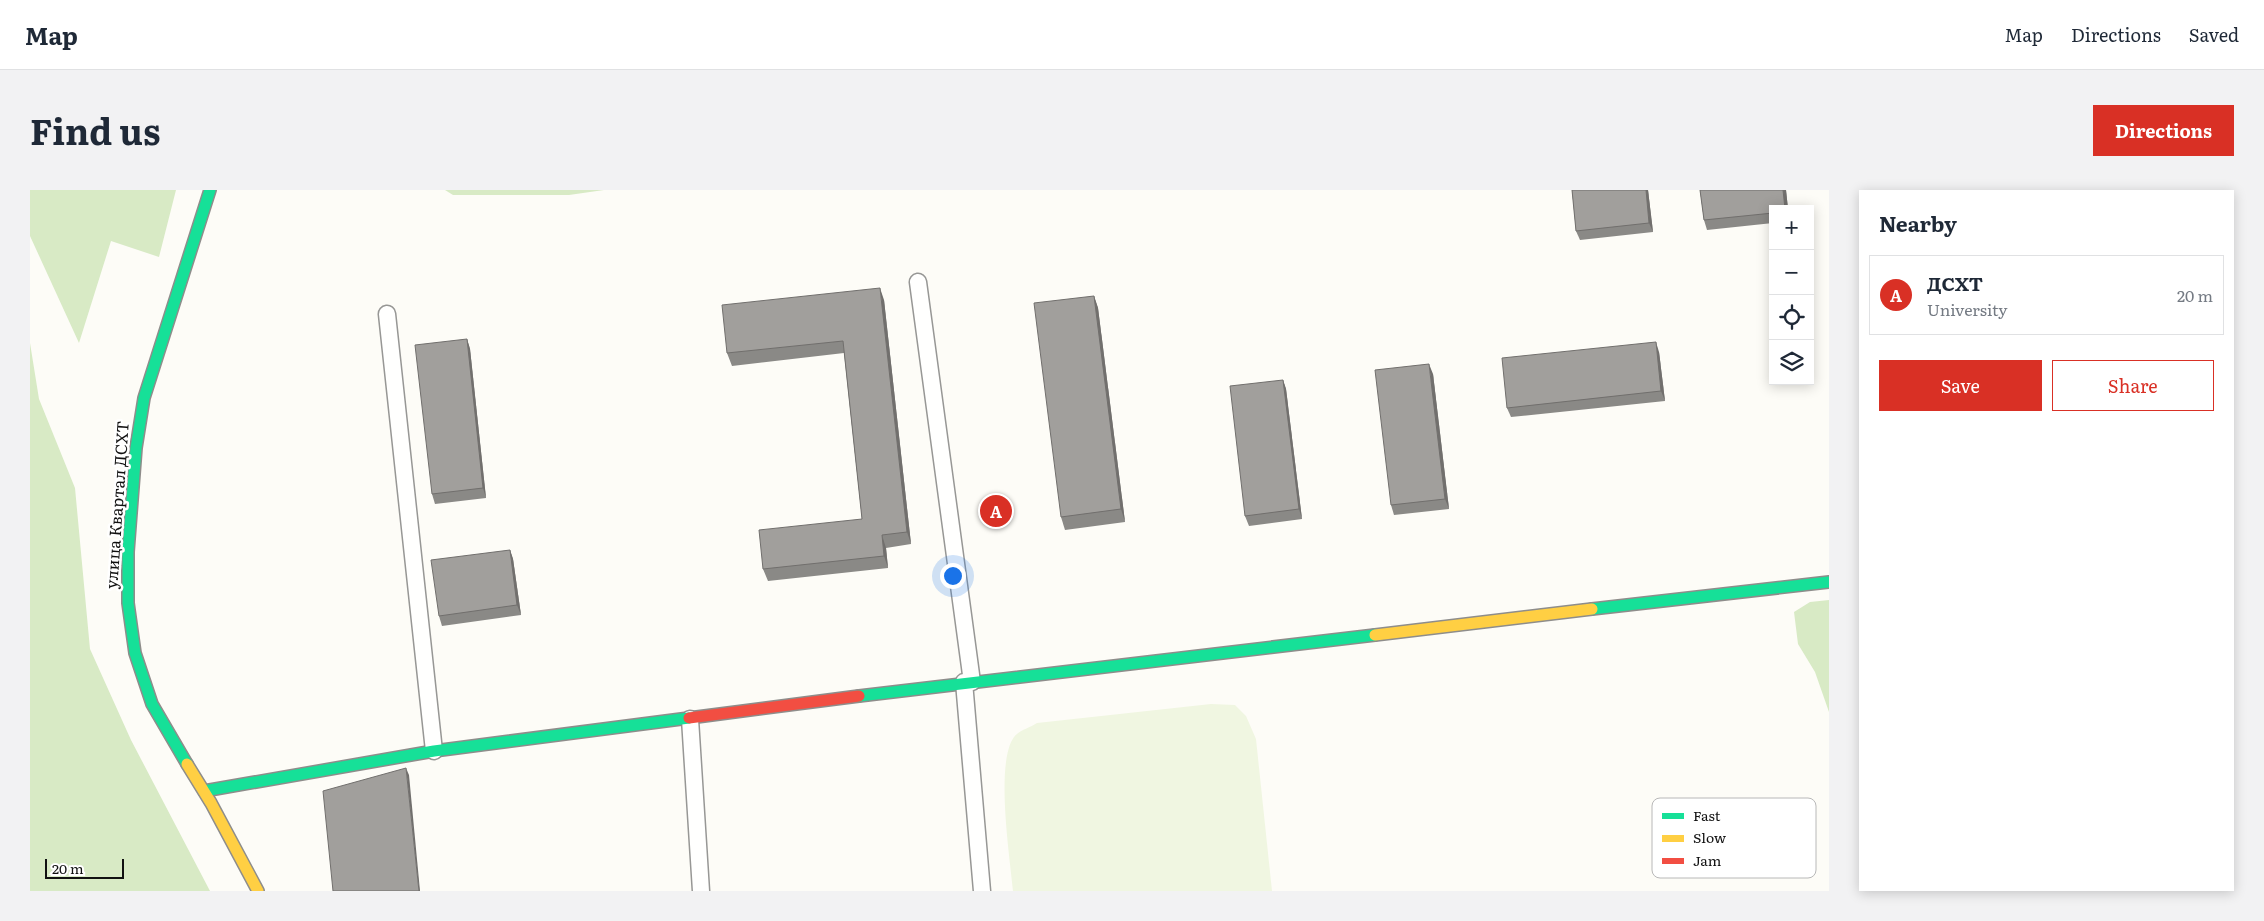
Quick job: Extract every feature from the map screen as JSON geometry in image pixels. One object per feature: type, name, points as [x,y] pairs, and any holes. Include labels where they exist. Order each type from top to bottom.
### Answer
[{"type":"street","name":"улица Квартал ДСХТ","points":[[210,190],[144,398],[138,423],[126,598],[137,660],[151,701],[163,727],[204,791],[258,891]]},
{"type":"street","points":[[204,791],[434,751],[968,682],[1829,582]]},
{"type":"lane","points":[[918,282],[968,682],[982,891]]},
{"type":"lane","points":[[387,314],[434,751]]},
{"type":"lane","points":[[690,719],[701,891]]},
{"type":"green space","points":[[30,190],[176,190],[159,257],[111,241],[79,343],[30,236]]},
{"type":"green space","points":[[445,190],[604,190],[569,195],[453,195]]},
{"type":"green space","points":[[30,343],[39,399],[75,488],[90,649],[131,740],[210,891],[30,891]]},
{"type":"green space","points":[[1829,600],[1829,712],[1815,672],[1798,644],[1794,612],[1810,602]]},
{"type":"green space","points":[[1211,704],[1235,705],[1246,716],[1256,739],[1272,891],[1013,891],[1005,811],[1005,767],[1008,750],[1016,735],[1037,723]]},
{"type":"building","points":[[1572,190],[1646,190],[1649,223],[1576,231]]},
{"type":"building","points":[[1700,190],[1783,190],[1785,205],[1769,205],[1769,213],[1704,220]]},
{"type":"building","points":[[880,288],[907,532],[882,535],[884,556],[763,569],[759,530],[862,519],[843,341],[727,353],[722,305]]},
{"type":"building","points":[[1094,296],[1121,509],[1061,517],[1034,303]]},
{"type":"building","points":[[467,339],[483,488],[432,494],[415,345]]},
{"type":"building","points":[[1656,342],[1661,391],[1507,408],[1502,358]]},
{"type":"building","points":[[1429,364],[1445,499],[1391,505],[1375,370]]},
{"type":"building","points":[[1283,380],[1299,509],[1245,516],[1230,386]]},
{"type":"building","points":[[510,550],[517,605],[439,616],[431,560]]},
{"type":"building","points":[[406,768],[419,891],[333,891],[323,791]]},
{"type":"traffic: fast","points":[[187,764],[152,704],[135,653],[128,603],[128,552],[136,448],[144,398],[210,190]]},
{"type":"traffic: fast","points":[[1592,609],[1829,582]]},
{"type":"traffic: fast","points":[[859,696],[1375,635]]},
{"type":"traffic: fast","points":[[204,791],[434,751],[689,718]]},
{"type":"traffic: slow","points":[[1375,635],[1592,609]]},
{"type":"traffic: slow","points":[[187,764],[211,803],[258,891]]},
{"type":"traffic: jam","points":[[689,718],[859,696]]},
{"type":"place","name":"ДСХТ","points":[[996,511]]}]
